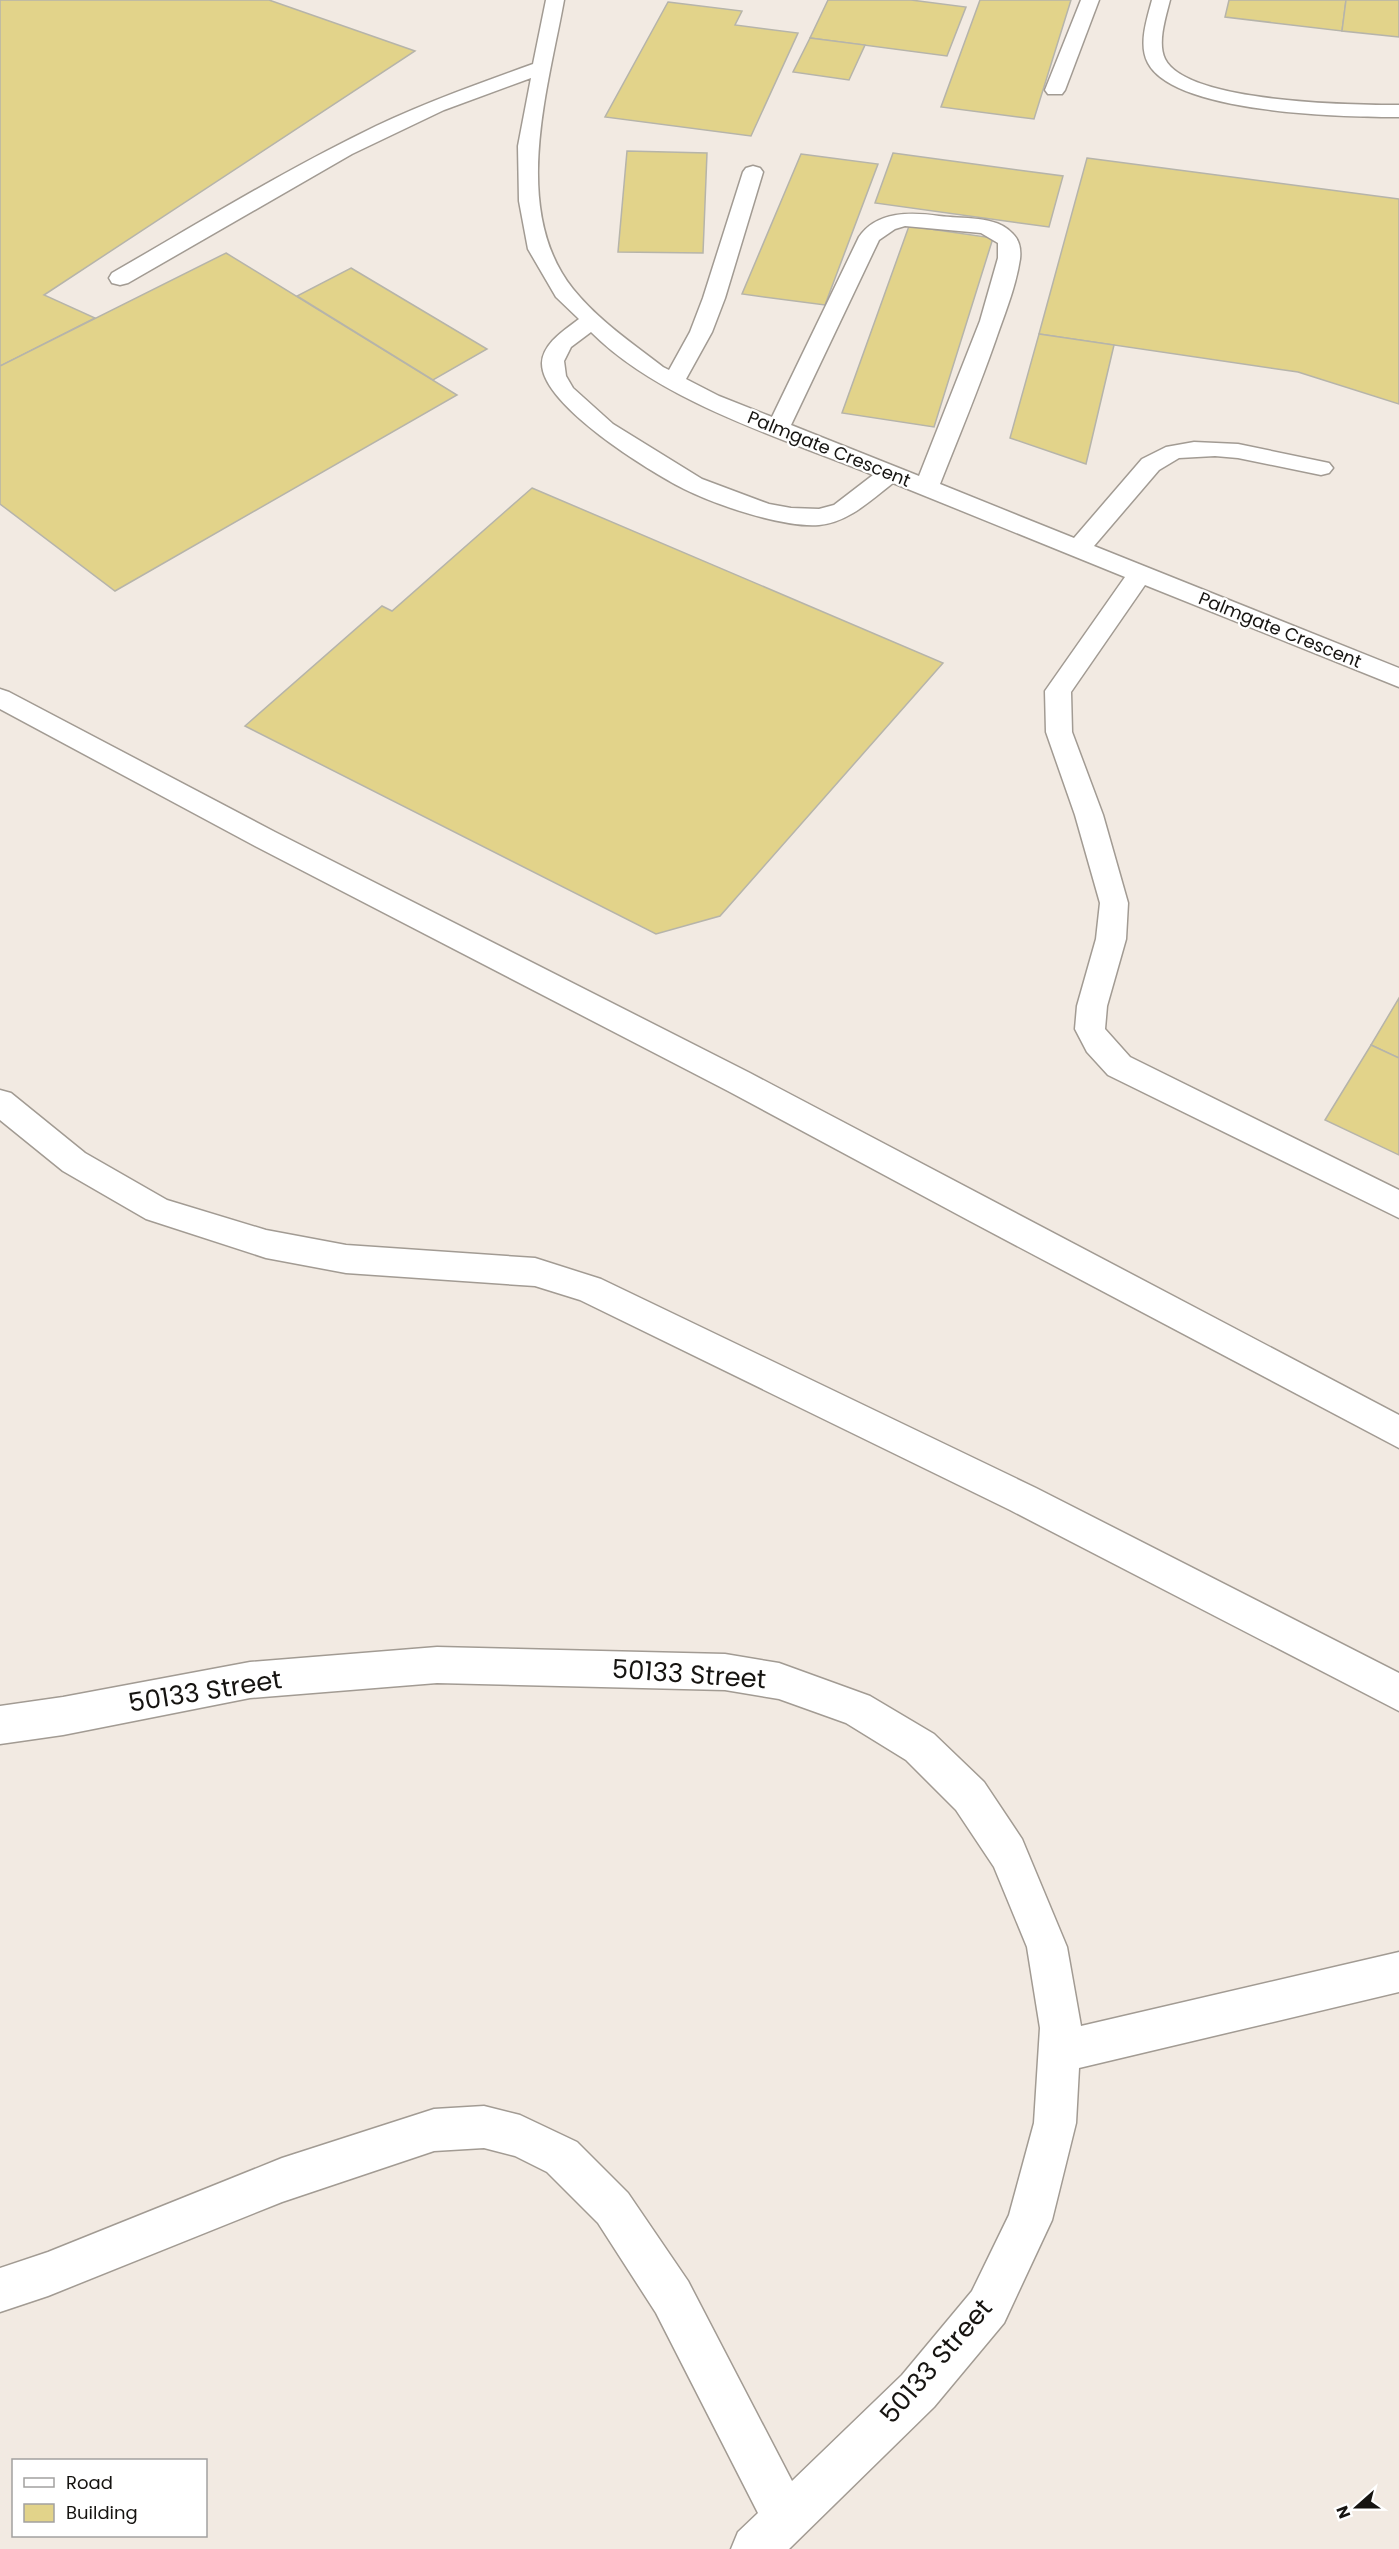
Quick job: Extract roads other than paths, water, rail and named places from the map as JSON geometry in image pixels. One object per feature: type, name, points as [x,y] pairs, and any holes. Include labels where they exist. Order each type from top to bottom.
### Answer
[{"type":"street","name":"Palmgate Crescent","points":[[555,0],[528,146],[529,201],[537,240],[539,249],[564,292],[627,350],[655,372],[711,401],[1399,678]]},
{"type":"street","points":[[1055,90],[1090,0]]},
{"type":"street","points":[[1161,0],[1153,46],[1156,61],[1174,79],[1188,86],[1208,93],[1286,104],[1359,111],[1399,111]]},
{"type":"street","points":[[120,278],[298,175],[373,136],[440,105],[542,68]]},
{"type":"street","points":[[674,381],[701,332],[714,298],[753,172]]},
{"type":"street","points":[[778,428],[870,237],[876,231],[894,220],[908,218],[985,228],[1004,237],[1009,243],[1012,254],[996,308],[926,488]]},
{"type":"street","points":[[592,320],[561,344],[553,361],[555,376],[564,392],[605,429],[693,484],[764,510],[791,516],[820,517],[843,510],[890,474]]},
{"type":"street","points":[[1078,549],[1156,459],[1175,452],[1199,449],[1230,451],[1271,456],[1321,468]]},
{"type":"street","points":[[1140,574],[1058,691],[1059,732],[1089,815],[1114,903],[1110,939],[1092,1006],[1090,1029],[1098,1044],[1119,1066],[1399,1205]]},
{"type":"street","points":[[0,698],[265,839],[739,1082],[1399,1432]]},
{"type":"street","points":[[0,1102],[74,1162],[107,1184],[157,1210],[266,1244],[346,1259],[535,1272],[589,1289],[1023,1499],[1399,1693]]},
{"type":"street","name":"50133 Street","points":[[0,1725],[63,1716],[250,1680],[436,1665],[725,1672],[779,1681],[857,1709],[920,1747],[970,1796],[1008,1853],[1047,1947],[1061,2028],[1055,2123],[1030,2220],[988,2307],[918,2391],[754,2549]]},
{"type":"street","points":[[1059,2052],[1399,1972]]},
{"type":"street","points":[[0,2290],[48,2274],[282,2180],[434,2130],[484,2127],[520,2136],[562,2157],[613,2208],[672,2297],[786,2518]]}]
